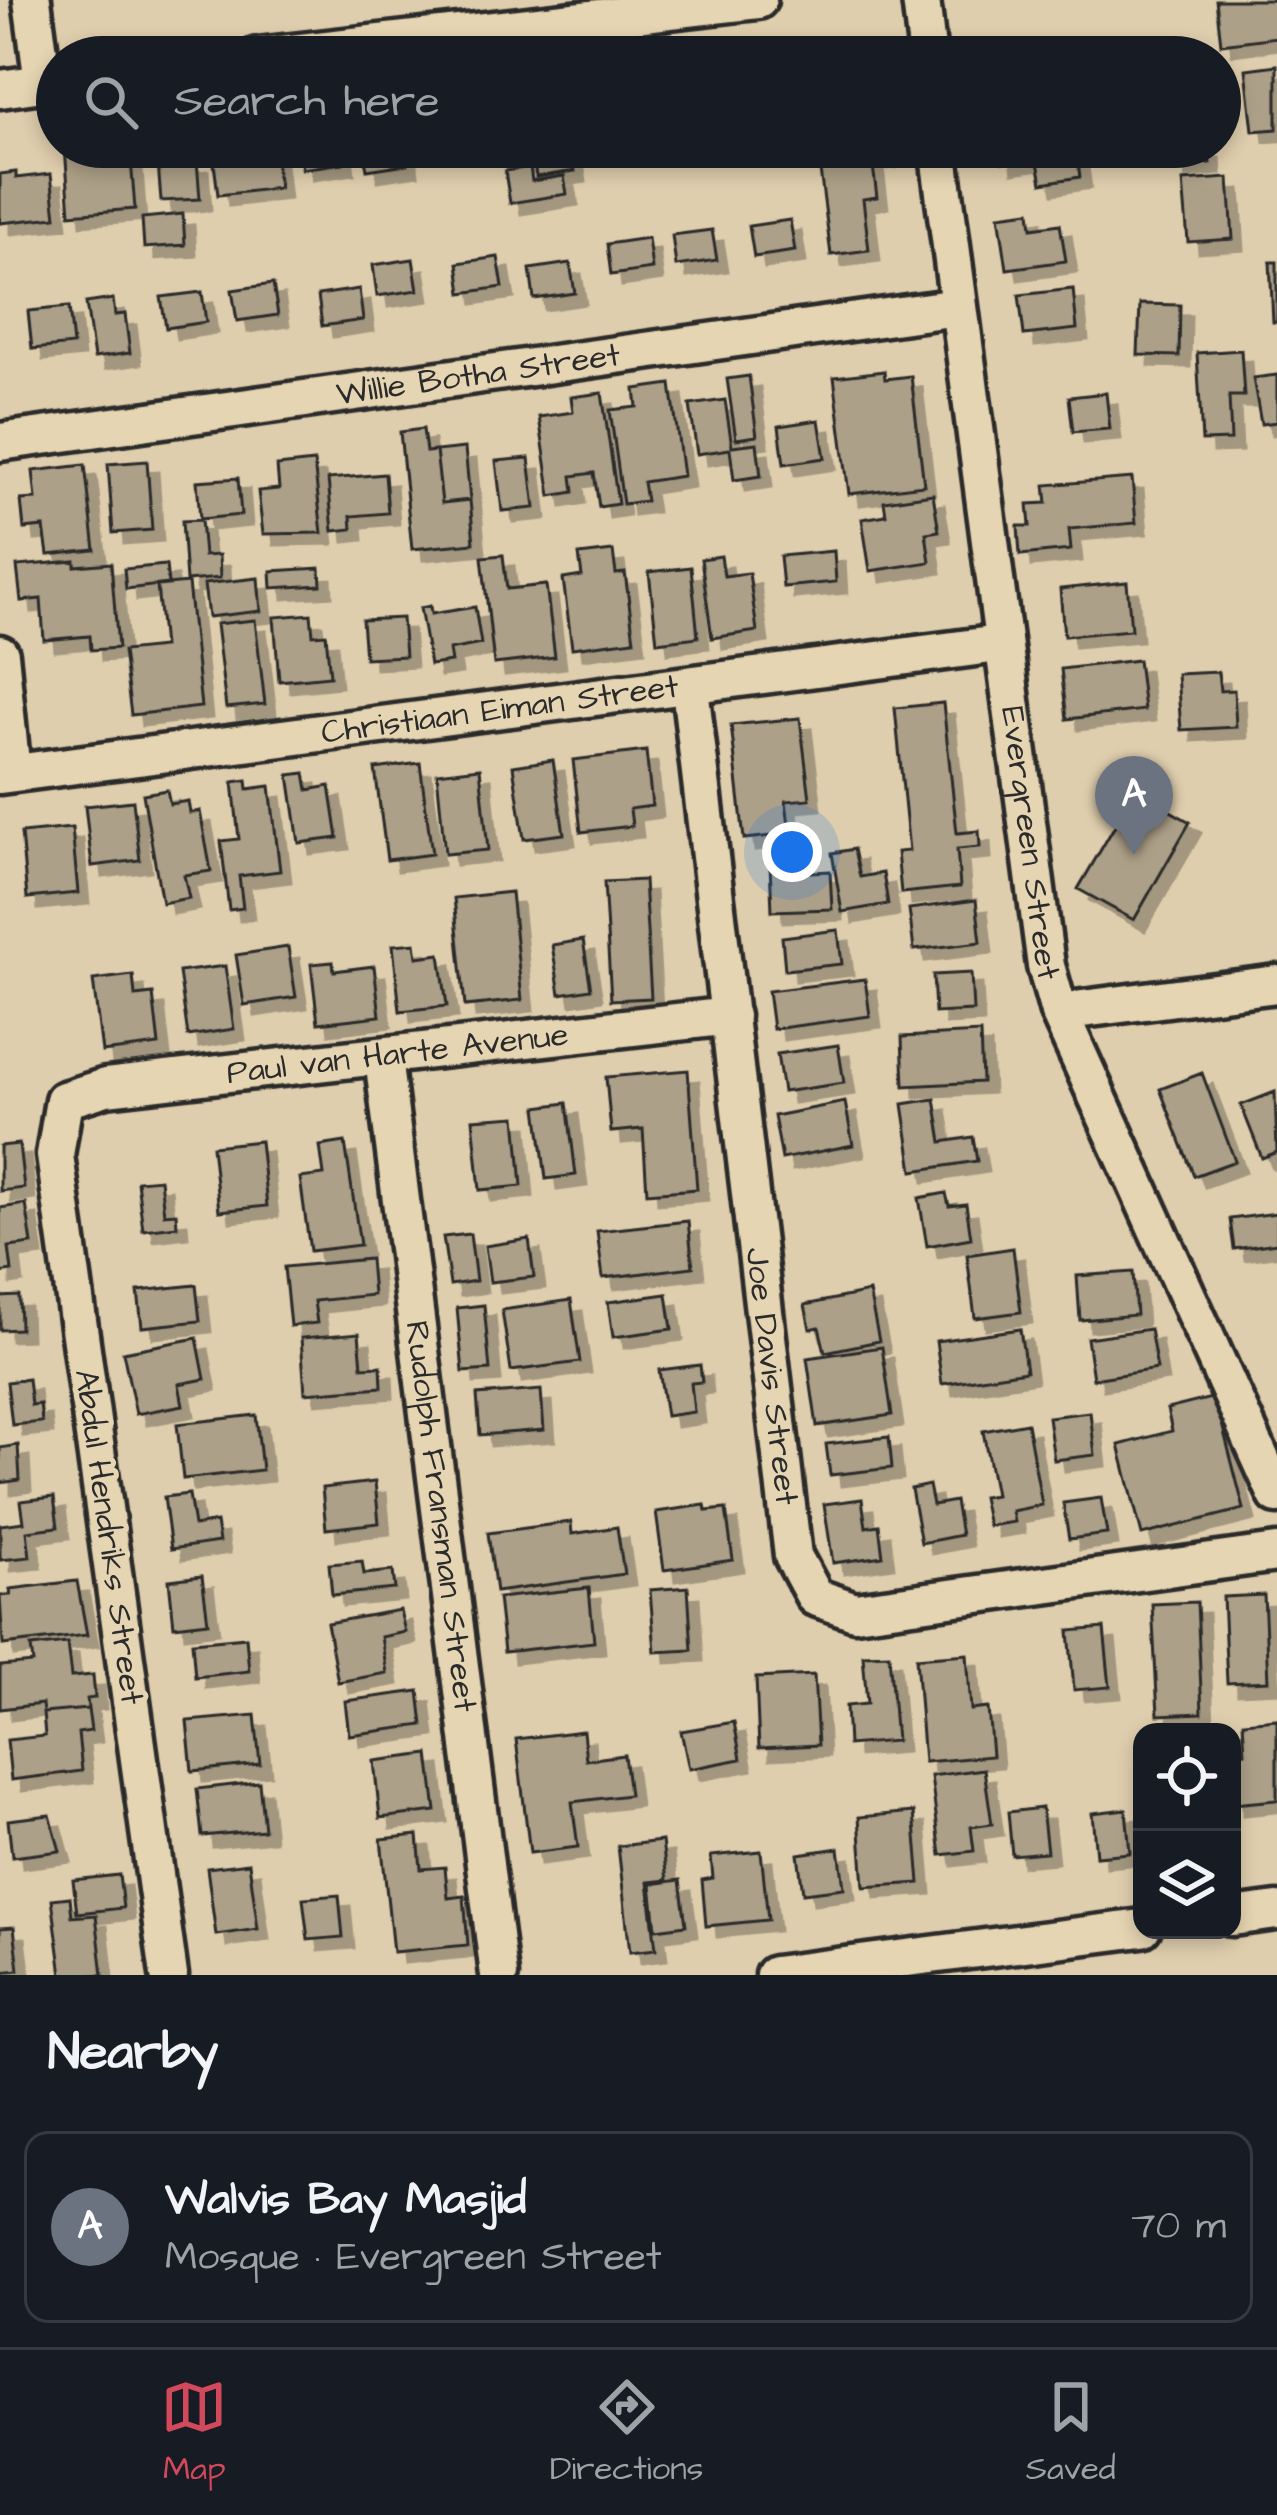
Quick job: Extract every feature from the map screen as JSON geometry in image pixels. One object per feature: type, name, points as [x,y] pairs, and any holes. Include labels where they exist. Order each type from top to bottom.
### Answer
[{"type":"street","points":[[32,0],[40,36]]},
{"type":"street","points":[[366,36],[470,16],[758,0]]},
{"type":"street","points":[[921,0],[925,36]]},
{"type":"street","points":[[0,88],[36,84]]},
{"type":"street","name":"Evergreen Street","points":[[940,168],[1046,966],[1059,1012],[1277,1495]]},
{"type":"street","name":"Willie Botha Street","points":[[0,442],[957,307]]},
{"type":"street","name":"Christiaan Eiman Street","points":[[6,774],[1000,644]]},
{"type":"street","points":[[0,654],[6,774]]},
{"type":"street","name":"Joe Davis Street","points":[[690,688],[794,1556],[815,1598],[856,1611],[1277,1553]]},
{"type":"street","points":[[1059,1012],[1277,984]]},
{"type":"street","name":"Paul van Harte Avenue","points":[[64,1100],[106,1087],[730,1016]]},
{"type":"street","name":"Rudolph Fransman Street","points":[[383,1058],[499,1975]]},
{"type":"street","name":"Abdul Hendriks Street","points":[[64,1100],[56,1155],[169,1975]]},
{"type":"street","points":[[1241,1916],[1277,1911]]},
{"type":"street","points":[[774,1975],[1133,1929]]},
{"type":"building","points":[[1216,0],[1277,0],[1277,37],[1241,42],[1241,36],[1220,36]]},
{"type":"building","points":[[1277,65],[1277,129],[1253,131],[1246,69]]},
{"type":"building","points":[[67,168],[132,168],[135,209],[70,214]]},
{"type":"building","points":[[158,168],[198,168],[200,199],[161,201]]},
{"type":"building","points":[[215,168],[277,168],[279,188],[218,195]]},
{"type":"building","points":[[530,168],[532,181],[564,176],[567,194],[510,203],[505,171]]},
{"type":"building","points":[[535,168],[574,168],[575,171],[536,177]]},
{"type":"building","points":[[820,168],[873,168],[877,197],[863,199],[869,250],[831,255]]},
{"type":"building","points":[[1039,168],[1079,168],[1080,177],[1042,183]]},
{"type":"building","points":[[16,172],[16,178],[51,174],[56,217],[0,223],[0,174]]},
{"type":"building","points":[[1229,178],[1233,239],[1188,242],[1183,181]]},
{"type":"building","points":[[1030,211],[1032,228],[1060,224],[1066,261],[1007,269],[999,215]]},
{"type":"building","points":[[183,214],[185,245],[144,248],[142,218]]},
{"type":"building","points":[[790,220],[795,251],[754,257],[749,226]]},
{"type":"building","points":[[712,230],[717,260],[676,266],[672,235]]},
{"type":"building","points":[[648,238],[652,269],[611,275],[607,244]]},
{"type":"building","points":[[498,257],[503,287],[462,293],[458,263]]},
{"type":"building","points":[[413,259],[418,290],[377,296],[373,265]]},
{"type":"building","points":[[1270,262],[1277,262],[1277,322],[1273,322]]},
{"type":"building","points":[[570,263],[575,293],[534,299],[530,269]]},
{"type":"building","points":[[273,284],[278,315],[237,321],[232,290]]},
{"type":"building","points":[[359,289],[363,320],[322,326],[318,295]]},
{"type":"building","points":[[1073,289],[1077,329],[1024,335],[1019,295]]},
{"type":"building","points":[[202,292],[206,322],[166,328],[161,297]]},
{"type":"building","points":[[113,299],[115,315],[125,314],[130,353],[94,358],[86,303]]},
{"type":"building","points":[[1140,304],[1180,305],[1179,356],[1138,355]]},
{"type":"building","points":[[69,307],[73,345],[32,349],[28,311]]},
{"type":"building","points":[[1241,350],[1244,396],[1229,396],[1231,440],[1202,441],[1197,353]]},
{"type":"building","points":[[884,371],[885,379],[911,376],[924,485],[849,494],[834,377]]},
{"type":"building","points":[[1277,375],[1277,422],[1261,424],[1253,378]]},
{"type":"building","points":[[749,376],[757,436],[736,439],[727,379]]},
{"type":"building","points":[[671,384],[683,476],[643,482],[646,501],[623,504],[610,410],[637,407],[635,389]]},
{"type":"building","points":[[602,393],[618,504],[599,507],[594,473],[572,476],[574,492],[551,496],[539,417],[573,412],[571,397]]},
{"type":"building","points":[[1106,393],[1110,429],[1073,432],[1069,397]]},
{"type":"building","points":[[725,400],[732,446],[757,443],[761,476],[734,480],[730,449],[697,454],[690,405]]},
{"type":"building","points":[[819,420],[825,458],[784,464],[779,426]]},
{"type":"building","points":[[423,429],[426,452],[436,451],[442,503],[470,500],[474,543],[412,549],[400,432]]},
{"type":"building","points":[[465,448],[470,500],[442,503],[436,451]]},
{"type":"building","points":[[529,458],[535,508],[502,511],[496,461]]},
{"type":"building","points":[[147,461],[152,530],[113,533],[108,464]]},
{"type":"building","points":[[314,462],[322,533],[263,534],[258,491],[279,489],[277,466]]},
{"type":"building","points":[[85,465],[95,550],[48,555],[44,527],[24,529],[21,500],[36,499],[33,471]]},
{"type":"building","points":[[385,474],[388,513],[351,516],[352,529],[333,531],[328,479]]},
{"type":"building","points":[[238,478],[241,515],[200,519],[197,481]]},
{"type":"building","points":[[1132,478],[1136,523],[1069,529],[1071,550],[1020,555],[1018,526],[1030,526],[1028,504],[1047,503],[1045,485]]},
{"type":"building","points":[[933,494],[939,531],[926,533],[930,562],[870,571],[862,519],[886,515],[884,501]]},
{"type":"building","points":[[201,520],[204,556],[219,555],[220,578],[186,581],[182,521]]},
{"type":"building","points":[[613,551],[616,574],[625,573],[634,640],[572,648],[563,579],[582,576],[579,555]]},
{"type":"building","points":[[834,551],[836,582],[783,587],[780,556]]},
{"type":"building","points":[[503,555],[507,589],[546,585],[555,657],[494,664],[482,557]]},
{"type":"building","points":[[721,556],[724,576],[749,573],[757,631],[712,638],[701,559]]},
{"type":"building","points":[[75,561],[75,566],[111,563],[118,648],[91,650],[90,636],[44,640],[41,599],[21,601],[17,566]]},
{"type":"building","points":[[166,565],[168,584],[126,589],[124,569]]},
{"type":"building","points":[[691,567],[698,637],[657,642],[649,572]]},
{"type":"building","points":[[320,568],[321,585],[272,588],[271,571]]},
{"type":"building","points":[[258,578],[261,611],[208,617],[204,584]]},
{"type":"building","points":[[1127,582],[1131,630],[1064,636],[1060,589]]},
{"type":"building","points":[[188,583],[201,707],[131,715],[123,651],[163,647],[157,586]]},
{"type":"building","points":[[430,606],[431,614],[475,607],[481,644],[449,650],[451,662],[430,665],[420,608]]},
{"type":"building","points":[[311,614],[313,635],[326,634],[330,676],[279,681],[274,617]]},
{"type":"building","points":[[402,618],[405,656],[365,658],[362,620]]},
{"type":"building","points":[[255,620],[265,704],[226,708],[216,624]]},
{"type":"building","points":[[1138,660],[1144,710],[1067,719],[1061,669]]},
{"type":"building","points":[[1218,672],[1220,691],[1234,690],[1236,727],[1181,730],[1177,674]]},
{"type":"building","points":[[943,703],[957,833],[979,831],[980,847],[957,849],[960,887],[901,893],[897,852],[909,851],[895,708]]},
{"type":"building","points":[[800,718],[810,799],[786,801],[790,834],[744,839],[731,725]]},
{"type":"building","points":[[646,751],[652,806],[630,809],[632,826],[581,832],[573,760]]},
{"type":"building","points":[[553,760],[564,834],[524,839],[513,766]]},
{"type":"building","points":[[420,763],[432,854],[387,860],[375,769]]},
{"type":"building","points":[[480,768],[488,850],[445,854],[437,773]]},
{"type":"building","points":[[305,773],[308,790],[330,786],[338,838],[299,843],[289,775]]},
{"type":"building","points":[[247,780],[248,789],[270,786],[280,871],[239,876],[243,908],[229,910],[221,841],[239,839],[233,782]]},
{"type":"building","points":[[167,790],[170,804],[188,801],[190,813],[200,811],[211,871],[184,875],[189,898],[162,903],[143,794]]},
{"type":"building","points":[[1135,791],[1190,822],[1134,920],[1078,889]]},
{"type":"building","points":[[133,801],[140,860],[92,866],[85,806]]},
{"type":"building","points":[[72,828],[78,893],[27,898],[21,833]]},
{"type":"building","points":[[854,849],[860,877],[883,873],[888,904],[842,912],[832,853]]},
{"type":"building","points":[[770,865],[790,865],[790,873],[830,871],[832,909],[772,911]]},
{"type":"building","points":[[644,880],[651,998],[611,1000],[604,882]]},
{"type":"building","points":[[511,892],[522,1000],[465,1006],[454,898]]},
{"type":"building","points":[[976,900],[981,942],[914,950],[909,909]]},
{"type":"building","points":[[838,930],[842,964],[785,970],[782,937]]},
{"type":"building","points":[[583,940],[591,989],[560,994],[552,945]]},
{"type":"building","points":[[415,943],[417,957],[440,954],[447,1006],[400,1011],[393,945]]},
{"type":"building","points":[[288,947],[296,997],[244,1005],[236,955]]},
{"type":"building","points":[[333,962],[334,971],[374,966],[380,1016],[318,1023],[311,964]]},
{"type":"building","points":[[225,966],[234,1029],[188,1036],[179,972]]},
{"type":"building","points":[[971,973],[973,1011],[935,1013],[933,975]]},
{"type":"building","points":[[133,975],[135,996],[153,994],[159,1045],[102,1052],[93,980]]},
{"type":"building","points":[[865,979],[870,1016],[773,1029],[768,991]]},
{"type":"building","points":[[980,1033],[982,1082],[904,1086],[902,1037]]},
{"type":"building","points":[[838,1045],[844,1083],[783,1092],[777,1054]]},
{"type":"building","points":[[688,1070],[697,1189],[647,1193],[643,1129],[611,1132],[606,1077]]},
{"type":"building","points":[[1202,1073],[1235,1161],[1194,1176],[1160,1089]]},
{"type":"building","points":[[1275,1092],[1277,1152],[1262,1158],[1241,1105]]},
{"type":"building","points":[[935,1099],[942,1142],[973,1137],[977,1161],[913,1171],[903,1104]]},
{"type":"building","points":[[845,1102],[853,1145],[782,1159],[774,1116]]},
{"type":"building","points":[[567,1103],[576,1175],[546,1179],[537,1107]]},
{"type":"building","points":[[516,1116],[522,1186],[480,1190],[473,1119]]},
{"type":"building","points":[[260,1141],[267,1206],[219,1211],[212,1146]]},
{"type":"building","points":[[345,1142],[360,1245],[310,1251],[300,1178],[324,1175],[320,1146]]},
{"type":"building","points":[[19,1144],[24,1188],[0,1191],[0,1146]]},
{"type":"building","points":[[160,1179],[164,1214],[176,1213],[177,1226],[143,1230],[137,1181]]},
{"type":"building","points":[[946,1193],[949,1206],[966,1204],[971,1238],[927,1246],[919,1198]]},
{"type":"building","points":[[26,1204],[32,1244],[9,1247],[12,1271],[0,1273],[0,1208]]},
{"type":"building","points":[[1277,1213],[1277,1243],[1234,1249],[1230,1219]]},
{"type":"building","points":[[688,1221],[693,1267],[603,1278],[597,1231]]},
{"type":"building","points":[[470,1234],[476,1281],[450,1285],[443,1237]]},
{"type":"building","points":[[529,1239],[534,1277],[490,1282],[485,1246]]},
{"type":"building","points":[[1013,1248],[1021,1312],[975,1318],[967,1255]]},
{"type":"building","points":[[370,1259],[373,1295],[314,1301],[317,1323],[290,1326],[284,1267]]},
{"type":"building","points":[[1133,1272],[1136,1315],[1080,1320],[1077,1276]]},
{"type":"building","points":[[196,1285],[200,1321],[142,1327],[138,1291]]},
{"type":"building","points":[[869,1292],[879,1341],[825,1352],[819,1327],[810,1329],[805,1305]]},
{"type":"building","points":[[667,1294],[672,1329],[613,1337],[608,1302]]},
{"type":"building","points":[[19,1296],[20,1329],[0,1330],[0,1297]]},
{"type":"building","points":[[571,1300],[580,1362],[511,1371],[502,1310]]},
{"type":"building","points":[[484,1305],[490,1370],[463,1372],[457,1308]]},
{"type":"building","points":[[1020,1329],[1026,1371],[942,1384],[936,1341]]},
{"type":"building","points":[[1150,1329],[1157,1369],[1093,1379],[1087,1338]]},
{"type":"building","points":[[359,1333],[362,1367],[381,1366],[382,1387],[305,1393],[301,1338]]},
{"type":"building","points":[[197,1338],[205,1379],[179,1384],[183,1405],[136,1414],[123,1352]]},
{"type":"building","points":[[882,1347],[892,1415],[817,1426],[807,1358]]},
{"type":"building","points":[[700,1365],[702,1382],[691,1383],[694,1412],[666,1416],[659,1370]]},
{"type":"building","points":[[28,1379],[31,1405],[40,1404],[42,1422],[12,1425],[7,1382]]},
{"type":"building","points":[[541,1390],[544,1430],[480,1435],[477,1395]]},
{"type":"building","points":[[1215,1397],[1244,1509],[1142,1535],[1119,1445],[1172,1431],[1167,1409]]},
{"type":"building","points":[[1090,1412],[1095,1455],[1054,1460],[1048,1417]]},
{"type":"building","points":[[256,1415],[262,1470],[183,1479],[177,1424]]},
{"type":"building","points":[[1027,1423],[1042,1505],[1012,1511],[1014,1522],[988,1526],[982,1497],[995,1495],[983,1431]]},
{"type":"building","points":[[889,1437],[892,1468],[830,1475],[826,1444]]},
{"type":"building","points":[[18,1445],[20,1480],[0,1483],[0,1448]]},
{"type":"building","points":[[375,1482],[379,1523],[326,1529],[322,1488]]},
{"type":"building","points":[[929,1485],[933,1505],[955,1501],[961,1535],[921,1543],[911,1489]]},
{"type":"building","points":[[189,1494],[194,1526],[216,1522],[219,1542],[171,1549],[164,1497]]},
{"type":"building","points":[[54,1497],[58,1527],[27,1531],[30,1557],[0,1560],[0,1525],[24,1522],[21,1501]]},
{"type":"building","points":[[1101,1498],[1107,1534],[1069,1539],[1063,1503]]},
{"type":"building","points":[[862,1499],[866,1527],[879,1525],[883,1556],[833,1563],[824,1504]]},
{"type":"building","points":[[705,1505],[706,1511],[726,1509],[733,1560],[664,1570],[656,1512]]},
{"type":"building","points":[[571,1522],[572,1534],[617,1527],[624,1574],[496,1592],[488,1533]]},
{"type":"building","points":[[362,1561],[364,1574],[393,1571],[395,1589],[332,1595],[329,1564]]},
{"type":"building","points":[[202,1576],[208,1622],[174,1626],[169,1580]]},
{"type":"building","points":[[77,1581],[87,1635],[3,1645],[0,1596],[11,1595],[10,1589]]},
{"type":"building","points":[[688,1587],[692,1650],[655,1652],[650,1590]]},
{"type":"building","points":[[589,1588],[594,1642],[504,1652],[498,1598]]},
{"type":"building","points":[[1264,1595],[1268,1681],[1227,1683],[1223,1597]]},
{"type":"building","points":[[1197,1602],[1202,1713],[1158,1715],[1152,1604]]},
{"type":"building","points":[[400,1610],[405,1632],[381,1637],[387,1673],[338,1682],[327,1623]]},
{"type":"building","points":[[1104,1628],[1110,1687],[1074,1690],[1069,1631]]},
{"type":"building","points":[[246,1637],[249,1671],[195,1677],[192,1642]]},
{"type":"building","points":[[67,1643],[71,1677],[93,1675],[95,1698],[87,1699],[88,1709],[43,1713],[42,1704],[0,1709],[0,1666],[33,1663],[31,1647]]},
{"type":"building","points":[[889,1654],[896,1741],[848,1745],[846,1706],[867,1704],[863,1655]]},
{"type":"building","points":[[967,1654],[971,1710],[988,1708],[992,1756],[924,1762],[916,1658]]},
{"type":"building","points":[[814,1675],[818,1745],[759,1748],[756,1678]]},
{"type":"building","points":[[419,1691],[423,1725],[349,1735],[345,1701]]},
{"type":"building","points":[[88,1709],[91,1731],[78,1733],[82,1771],[11,1780],[7,1740],[45,1736],[43,1713]]},
{"type":"building","points":[[255,1715],[260,1764],[192,1771],[187,1721]]},
{"type":"building","points":[[1277,1719],[1277,1800],[1241,1803],[1243,1722]]},
{"type":"building","points":[[734,1722],[741,1759],[689,1769],[681,1731]]},
{"type":"building","points":[[583,1731],[586,1760],[624,1755],[629,1795],[572,1802],[578,1847],[530,1853],[516,1739]]},
{"type":"building","points":[[429,1754],[436,1811],[380,1818],[374,1761]]},
{"type":"building","points":[[984,1769],[992,1824],[971,1827],[974,1851],[941,1855],[931,1776]]},
{"type":"building","points":[[259,1782],[264,1830],[202,1836],[197,1789]]},
{"type":"building","points":[[1042,1808],[1047,1852],[1012,1855],[1008,1812]]},
{"type":"building","points":[[1126,1809],[1130,1853],[1096,1856],[1092,1813]]},
{"type":"building","points":[[914,1812],[920,1883],[864,1887],[859,1817]]},
{"type":"building","points":[[50,1815],[60,1851],[12,1857],[8,1820]]},
{"type":"building","points":[[418,1835],[421,1869],[445,1867],[448,1898],[464,1896],[468,1945],[393,1952],[381,1839]]},
{"type":"building","points":[[662,1841],[667,1880],[648,1882],[656,1949],[630,1952],[618,1846]]},
{"type":"building","points":[[839,1848],[844,1888],[803,1893],[798,1854]]},
{"type":"building","points":[[761,1851],[768,1920],[706,1926],[702,1880],[713,1878],[711,1856]]},
{"type":"building","points":[[249,1863],[258,1929],[216,1935],[207,1868]]},
{"type":"building","points":[[119,1875],[123,1908],[77,1913],[73,1880]]},
{"type":"building","points":[[680,1880],[686,1925],[656,1929],[651,1884]]},
{"type":"building","points":[[339,1895],[343,1937],[308,1940],[303,1898]]},
{"type":"building","points":[[70,1897],[72,1917],[96,1915],[103,1975],[62,1975],[52,1899]]},
{"type":"building","points":[[14,1927],[19,1970],[0,1972],[0,1928]]},
{"type":"place","name":"Walvis Bay Masjid","points":[[1134,855]]}]
